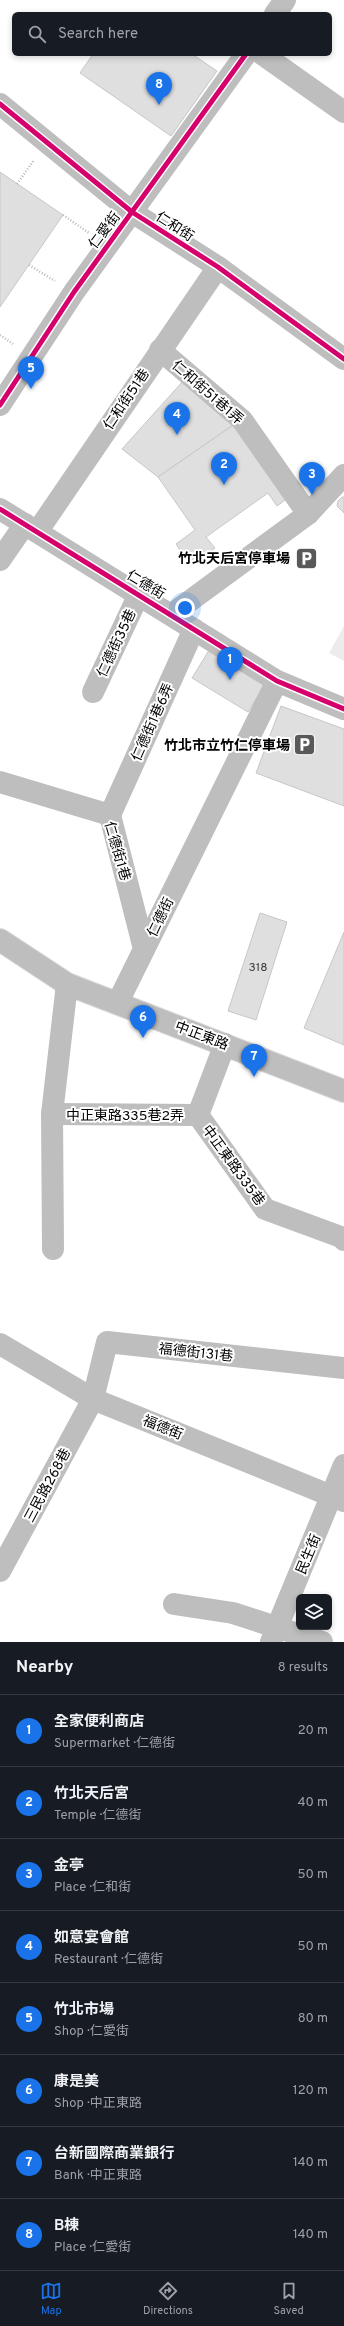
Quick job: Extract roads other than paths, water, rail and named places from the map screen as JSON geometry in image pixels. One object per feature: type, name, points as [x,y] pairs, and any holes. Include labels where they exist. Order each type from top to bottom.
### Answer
[{"type":"street","points":[[276,12],[285,0]]},
{"type":"street","name":"仁愛街","points":[[0,406],[74,292],[245,56]]},
{"type":"street","points":[[265,56],[344,112]]},
{"type":"street","name":"仁和街","points":[[0,104],[132,212],[218,267],[344,359]]},
{"type":"street","name":"仁和街51巷","points":[[0,560],[31,528],[218,267]]},
{"type":"street","name":"仁和街51巷1弄","points":[[160,350],[242,420],[308,514]]},
{"type":"street","points":[[172,614],[308,514],[344,475]]},
{"type":"street","name":"仁德街","points":[[0,509],[172,614],[278,681],[344,709]]},
{"type":"street","name":"仁德街35巷","points":[[93,692],[139,594]]},
{"type":"street","name":"仁德街1巷6弄","points":[[110,816],[194,628]]},
{"type":"street","name":"仁德街","points":[[118,1002],[278,681]]},
{"type":"street","name":"仁德街1巷","points":[[0,782],[110,816],[144,949]]},
{"type":"street","name":"中正東路","points":[[2,946],[67,984],[118,1002],[344,1091]]},
{"type":"street","name":"中正東路335巷2弄","points":[[53,1249],[52,1114],[67,984]]},
{"type":"street","name":"中正東路335巷","points":[[225,1044],[198,1115],[265,1209],[340,1237],[344,1240]]},
{"type":"street","name":"中正東路335巷2弄","points":[[52,1114],[198,1115]]},
{"type":"street","name":"福德街131巷","points":[[93,1399],[107,1342],[344,1368]]},
{"type":"street","name":"福德街","points":[[0,1344],[93,1399],[338,1499]]},
{"type":"street","name":"三民路268巷","points":[[0,1571],[93,1399]]},
{"type":"street","name":"民生街","points":[[274,1634],[338,1499],[344,1464]]},
{"type":"street","points":[[174,1604],[233,1613],[274,1634],[322,1642]]},
{"type":"place","name":"B棟","points":[[159,105]]},
{"type":"place","name":"竹北市場","points":[[31,389]]},
{"type":"place","name":"如意宴會館","points":[[177,435]]},
{"type":"place","name":"竹北天后宮","points":[[224,485]]},
{"type":"place","name":"金亭","points":[[312,495]]},
{"type":"place","name":"竹北天后宮停車場","points":[[306,558]]},
{"type":"place","name":"全家便利商店","points":[[230,680]]},
{"type":"place","name":"竹北市立竹仁停車場","points":[[305,745]]},
{"type":"place","name":"康是美","points":[[143,1038]]},
{"type":"place","name":"台新國際商業銀行","points":[[254,1077]]}]
